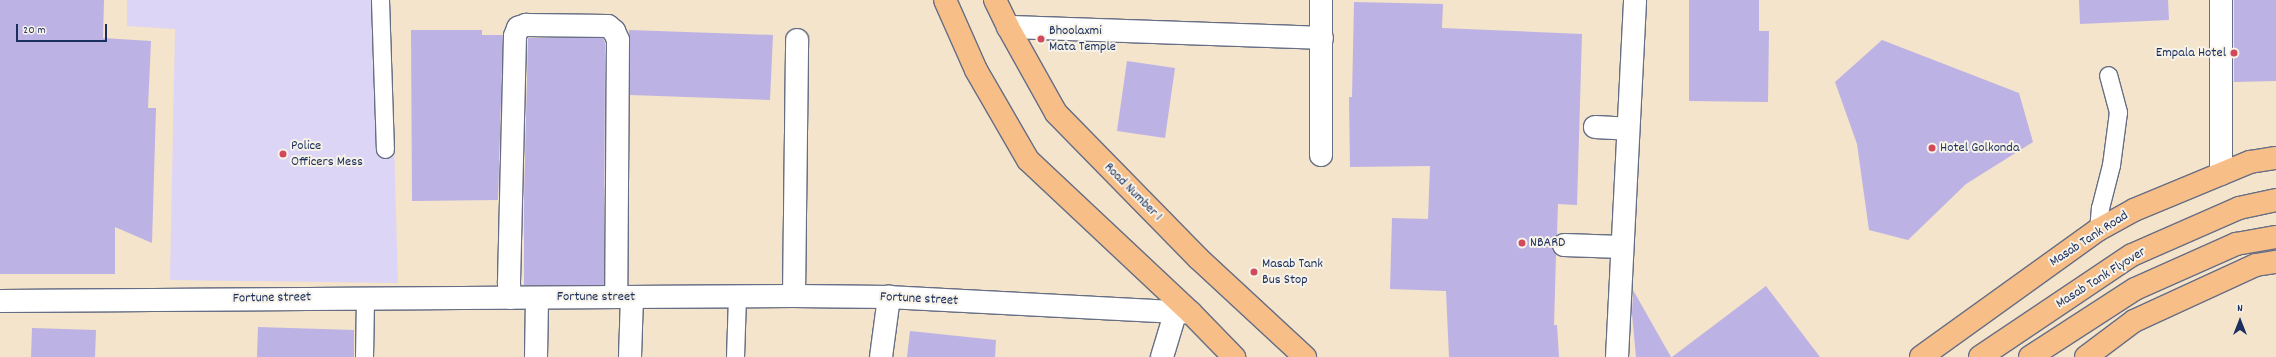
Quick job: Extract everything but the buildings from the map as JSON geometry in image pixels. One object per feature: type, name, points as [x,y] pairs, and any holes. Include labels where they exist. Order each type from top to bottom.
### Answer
[{"type":"main road","points":[[945,0],[976,70],[1028,160],[1183,314],[1234,357]]},
{"type":"main road","name":"Road Number 1","points":[[995,0],[1008,28],[1056,113],[1198,258],[1305,357]]},
{"type":"main road","name":"Masab Tank Road","points":[[1921,357],[2098,230],[2134,210],[2250,162],[2276,158]]},
{"type":"main road","name":"Masab Tank Flyover","points":[[1980,357],[2132,255],[2239,208],[2276,200]]},
{"type":"main road","name":"Masab Tank Flyover","points":[[2030,357],[2134,289],[2236,244],[2276,237]]},
{"type":"main road","points":[[2086,357],[2134,321],[2256,265],[2276,262]]},
{"type":"street","points":[[1321,0],[1321,155]]},
{"type":"street","points":[[1616,357],[1635,0]]},
{"type":"street","points":[[2221,0],[2221,174]]},
{"type":"street","points":[[510,298],[508,282],[515,36],[518,28],[526,25],[608,26],[614,31],[618,40],[624,297],[630,357]]},
{"type":"street","points":[[1008,28],[1322,38]]},
{"type":"street","points":[[794,296],[797,40]]},
{"type":"street","points":[[1595,127],[1628,129]]},
{"type":"street","points":[[1564,245],[1622,247]]},
{"type":"street","name":"Fortune street","points":[[0,301],[364,297],[889,297],[1183,314]]},
{"type":"street","points":[[882,357],[889,297]]},
{"type":"street","points":[[536,298],[536,357]]},
{"type":"street","points":[[1162,357],[1183,314]]},
{"type":"lane","points":[[380,0],[385,149]]},
{"type":"lane","points":[[2098,230],[2100,208],[2111,165],[2118,112],[2108,75]]},
{"type":"lane","points":[[735,357],[738,296]]},
{"type":"lane","points":[[364,297],[364,357]]},
{"type":"shaded area","name":"Police Officers Mess","points":[[127,0],[390,0],[398,283],[170,280],[175,29],[127,26]]},
{"type":"place","name":"Bhoolaxmi Mata Temple","points":[[1041,39]]},
{"type":"place","name":"Empala Hotel","points":[[2234,53]]},
{"type":"place","name":"Hotel Golkonda","points":[[1932,148]]},
{"type":"place","name":"Police Officers Mess","points":[[283,154]]},
{"type":"place","name":"NBARD","points":[[1522,243]]},
{"type":"place","name":"Masab Tank Bus Stop","points":[[1254,272]]}]
